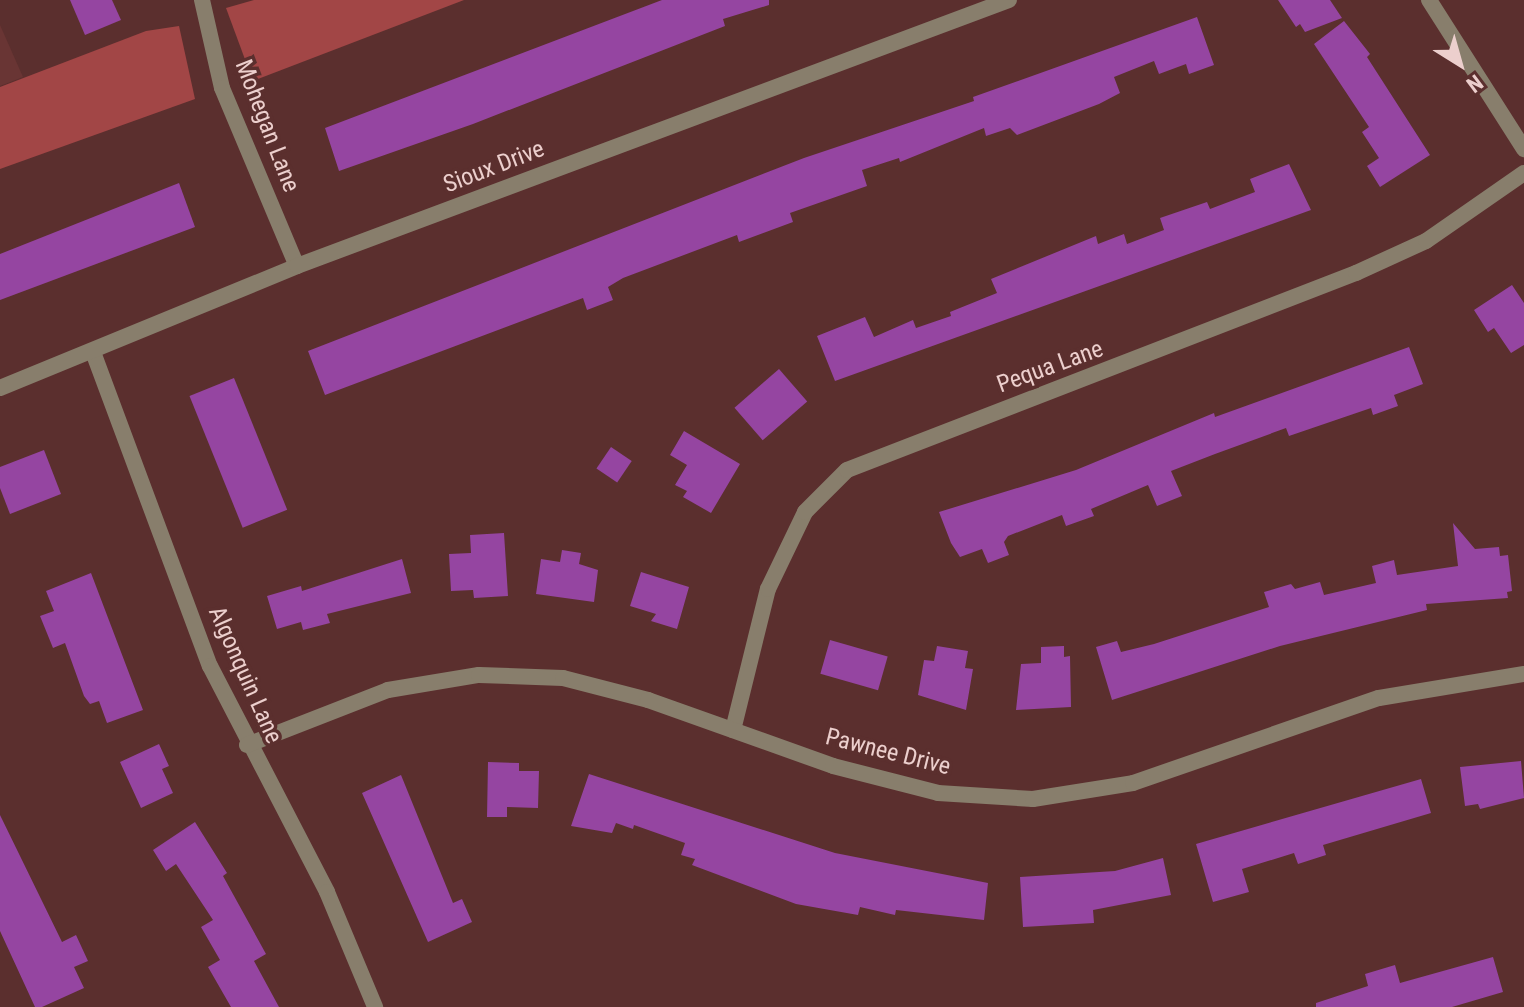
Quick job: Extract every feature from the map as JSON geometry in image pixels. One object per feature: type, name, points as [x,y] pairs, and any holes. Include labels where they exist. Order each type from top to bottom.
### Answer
[{"type":"street","name":"Mohegan Lane","points":[[202,0],[222,88],[297,266]]},
{"type":"street","name":"Sioux Drive","points":[[0,388],[297,266],[1009,0]]},
{"type":"street","points":[[1429,0],[1524,149]]},
{"type":"street","name":"Pequa Lane","points":[[733,730],[768,589],[805,512],[847,470],[1356,273],[1426,241],[1524,173]]},
{"type":"street","name":"Algonquin Lane","points":[[93,352],[210,666],[247,745],[327,892],[375,1007]]},
{"type":"street","name":"Pawnee Drive","points":[[247,745],[388,690],[479,675],[563,678],[733,730],[833,766],[938,793],[1033,799],[1133,783],[1379,698],[1524,674]]},
{"type":"shaded area","points":[[254,0],[464,0],[253,81],[226,8]]},
{"type":"shaded area","points":[[0,25],[23,77],[0,86]]},
{"type":"shaded area","points":[[179,26],[195,99],[0,169],[0,87],[146,31]]},
{"type":"building","points":[[70,0],[112,0],[121,20],[85,35]]},
{"type":"building","points":[[662,0],[769,0],[769,5],[723,19],[725,26],[473,124],[339,171],[325,128]]},
{"type":"building","points":[[1278,0],[1330,0],[1342,18],[1305,32],[1300,24],[1296,27]]},
{"type":"building","points":[[1197,17],[1214,65],[1189,74],[1186,64],[1159,74],[1154,61],[1114,77],[1120,93],[1017,135],[1010,128],[986,136],[984,128],[900,162],[899,158],[862,170],[867,186],[790,213],[793,222],[739,242],[737,235],[623,278],[608,287],[613,300],[587,310],[583,298],[325,395],[308,351],[804,158],[974,101],[973,97]]},
{"type":"building","points":[[1344,21],[1370,54],[1367,57],[1430,155],[1380,187],[1367,166],[1379,158],[1362,132],[1369,127],[1314,44]]},
{"type":"building","points":[[1289,164],[1311,210],[835,381],[817,336],[865,317],[874,337],[913,320],[916,328],[951,316],[950,312],[997,293],[991,279],[1096,236],[1098,244],[1124,234],[1127,244],[1164,230],[1160,218],[1207,202],[1210,209],[1255,192],[1250,179]]},
{"type":"building","points":[[179,183],[195,227],[0,300],[0,254]]},
{"type":"building","points":[[1512,285],[1524,303],[1524,345],[1511,353],[1494,328],[1488,332],[1474,310]]},
{"type":"building","points":[[1409,347],[1423,384],[1394,395],[1398,406],[1373,415],[1371,408],[1289,436],[1286,428],[1215,454],[1171,471],[1182,496],[1157,506],[1148,485],[1091,509],[1094,516],[1066,526],[1062,515],[1008,536],[1004,542],[1009,555],[988,563],[982,549],[960,557],[951,543],[939,512],[1076,470],[1214,413],[1215,417]]},
{"type":"building","points":[[779,369],[807,401],[763,440],[734,408]]},
{"type":"building","points":[[234,378],[287,510],[243,528],[189,396]]},
{"type":"building","points":[[684,431],[740,464],[711,513],[683,497],[687,491],[675,485],[687,465],[670,455]]},
{"type":"building","points":[[611,447],[632,461],[617,483],[596,469]]},
{"type":"building","points":[[44,450],[61,494],[10,514],[0,488],[0,467]]},
{"type":"building","points":[[1453,523],[1475,549],[1499,547],[1500,556],[1508,555],[1512,591],[1507,592],[1508,598],[1426,604],[1427,610],[1280,646],[1112,700],[1096,647],[1117,641],[1121,652],[1269,607],[1264,592],[1291,584],[1295,589],[1320,582],[1324,595],[1376,583],[1372,566],[1394,560],[1397,575],[1458,566]]},
{"type":"building","points":[[504,533],[508,596],[474,598],[473,590],[451,591],[449,554],[471,553],[470,535]]},
{"type":"building","points":[[562,550],[581,553],[579,564],[598,570],[594,602],[536,594],[541,559],[560,562]]},
{"type":"building","points":[[402,559],[411,593],[327,614],[330,623],[303,630],[301,622],[277,629],[267,596],[301,586],[302,591]]},
{"type":"building","points":[[641,572],[689,587],[677,629],[651,621],[656,614],[630,606]]},
{"type":"building","points":[[91,573],[143,710],[107,723],[99,701],[90,704],[84,696],[65,643],[53,648],[40,616],[54,611],[46,591]]},
{"type":"building","points":[[830,640],[888,657],[878,690],[820,674]]},
{"type":"building","points":[[937,646],[968,651],[965,668],[973,669],[966,710],[918,695],[924,660],[934,661]]},
{"type":"building","points":[[1064,646],[1064,657],[1070,656],[1071,707],[1016,710],[1021,664],[1041,663],[1041,647]]},
{"type":"building","points":[[159,744],[169,766],[162,769],[173,793],[141,808],[120,762]]},
{"type":"building","points":[[1521,761],[1524,798],[1480,809],[1478,804],[1465,806],[1460,767]]},
{"type":"building","points":[[488,762],[519,763],[519,771],[539,771],[538,808],[507,807],[507,817],[487,817]]},
{"type":"building","points":[[589,774],[835,853],[988,883],[984,920],[896,910],[895,915],[860,907],[858,915],[796,904],[692,865],[695,859],[681,855],[685,843],[634,825],[633,829],[616,823],[612,833],[571,826]]},
{"type":"building","points":[[401,775],[453,903],[462,899],[472,922],[428,942],[362,793]]},
{"type":"building","points":[[1421,779],[1431,813],[1323,845],[1326,855],[1298,864],[1294,853],[1242,869],[1249,892],[1213,902],[1196,844]]},
{"type":"building","points":[[0,815],[62,942],[76,935],[88,961],[74,967],[84,988],[42,1007],[35,1007],[0,931]]},
{"type":"building","points":[[195,822],[227,873],[223,876],[266,954],[254,961],[279,1007],[231,1007],[208,967],[220,960],[201,927],[213,920],[176,864],[166,871],[153,850]]},
{"type":"building","points":[[1163,858],[1171,895],[1093,910],[1094,923],[1023,927],[1020,877],[1115,871]]},
{"type":"building","points":[[1493,957],[1503,992],[1452,1007],[1316,1007],[1316,1003],[1368,986],[1365,974],[1395,965],[1400,983]]}]
